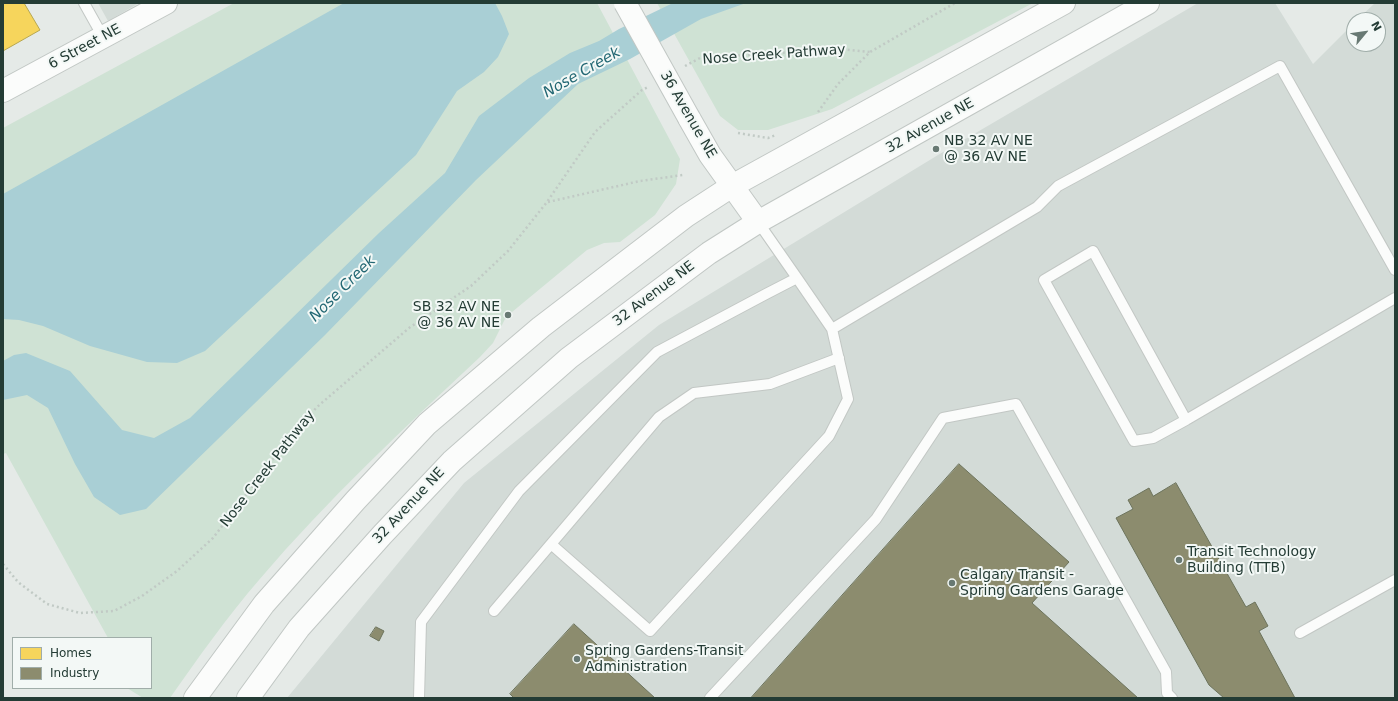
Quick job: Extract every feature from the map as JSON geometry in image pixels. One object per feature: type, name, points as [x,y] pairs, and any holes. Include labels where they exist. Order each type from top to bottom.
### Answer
[{"type":"main road","name":"6 Street NE","points":[[3,91],[166,3]]},
{"type":"main road","name":"36 Avenue NE","points":[[625,3],[710,155],[758,222]]},
{"type":"main road","points":[[195,698],[264,604],[355,501],[427,424],[541,327],[686,216],[732,186],[1064,3]]},
{"type":"main road","name":"32 Avenue NE","points":[[248,698],[299,628],[382,535],[452,461],[569,358],[709,253],[758,222],[1148,3]]},
{"type":"lane","points":[[84,3],[103,37]]},
{"type":"lane","points":[[832,329],[1037,206],[1058,186],[1280,66],[1395,270]]},
{"type":"lane","points":[[551,544],[650,631],[829,436],[848,399],[832,329],[758,222]]},
{"type":"lane","points":[[1186,420],[1093,252],[1044,280],[1134,441],[1154,438],[1186,420],[1395,298]]},
{"type":"lane","points":[[419,698],[421,622],[518,491],[657,352],[797,278]]},
{"type":"lane","points":[[494,611],[659,418],[694,393],[770,384],[839,358]]},
{"type":"lane","points":[[710,698],[876,519],[943,418],[1016,404],[1166,672],[1167,696]]},
{"type":"lane","points":[[1300,633],[1395,580]]},
{"type":"path","name":"Nose Creek Pathway","points":[[814,115],[820,110],[838,84],[870,52],[955,3]]},
{"type":"path","name":"Nose Creek Pathway","points":[[680,68],[700,58],[841,49],[870,52]]},
{"type":"path","name":"Nose Creek Pathway","points":[[3,564],[18,582],[47,604],[80,613],[114,611],[142,596],[177,570],[213,538],[284,446],[317,407],[409,328],[471,286],[508,251],[547,202],[595,132],[648,86]]},
{"type":"path","points":[[738,133],[768,138],[782,132]]},
{"type":"path","points":[[547,202],[640,181],[683,175]]},
{"type":"shaded area","points":[[98,3],[139,3],[108,21]]},
{"type":"shaded area","points":[[1198,3],[1275,3],[1313,64],[1346,31],[1346,52],[1386,52],[1386,12],[1365,12],[1375,3],[1395,3],[1395,698],[287,698],[464,483],[659,325],[938,155]]},
{"type":"green space","points":[[234,3],[597,3],[680,159],[676,184],[655,215],[620,242],[604,243],[587,250],[506,317],[493,343],[480,357],[366,465],[285,550],[236,608],[170,698],[143,698],[129,689],[152,689],[152,637],[107,637],[6,453],[3,454],[3,128]]},
{"type":"green space","points":[[657,3],[1033,3],[832,109],[768,130],[738,130],[720,116]]},
{"type":"water","points":[[344,3],[495,3],[509,34],[498,57],[484,72],[457,91],[416,155],[205,351],[177,363],[147,362],[90,346],[43,326],[19,320],[3,319],[3,194]]},
{"type":"water","name":"Nose Creek","points":[[673,3],[746,3],[701,19],[630,59],[578,84],[476,180],[325,335],[146,509],[120,515],[94,497],[75,464],[48,408],[27,395],[3,400],[3,361],[14,355],[26,353],[70,371],[122,430],[154,438],[190,418],[379,233],[445,173],[479,116],[529,78],[570,53],[599,41],[619,29]]},
{"type":"building: Homes","points":[[3,3],[24,3],[40,30],[3,51]]},
{"type":"building: Industry","name":"Calgary Transit - Spring Gardens Garage","points":[[959,464],[1069,562],[1032,603],[1138,698],[751,698]]},
{"type":"building: Industry","name":"Transit Technology Building (TTB)","points":[[1176,483],[1246,607],[1255,602],[1268,626],[1259,631],[1295,698],[1224,698],[1209,685],[1116,518],[1133,509],[1128,500],[1149,488],[1153,496]]},
{"type":"building: Industry","name":"Spring Gardens-Transit Administration","points":[[574,624],[655,698],[514,698],[510,694]]},
{"type":"building: Industry","points":[[376,627],[384,631],[379,641],[370,636]]},
{"type":"place","name":"NB 32 AV NE @ 36 AV NE","points":[[936,149]]},
{"type":"place","name":"SB 32 AV NE @ 36 AV NE","points":[[508,315]]},
{"type":"place","name":"Transit Technology Building (TTB)","points":[[1179,560]]},
{"type":"place","name":"Calgary Transit - Spring Gardens Garage","points":[[952,583]]},
{"type":"place","name":"Spring Gardens-Transit Administration","points":[[577,659]]}]
